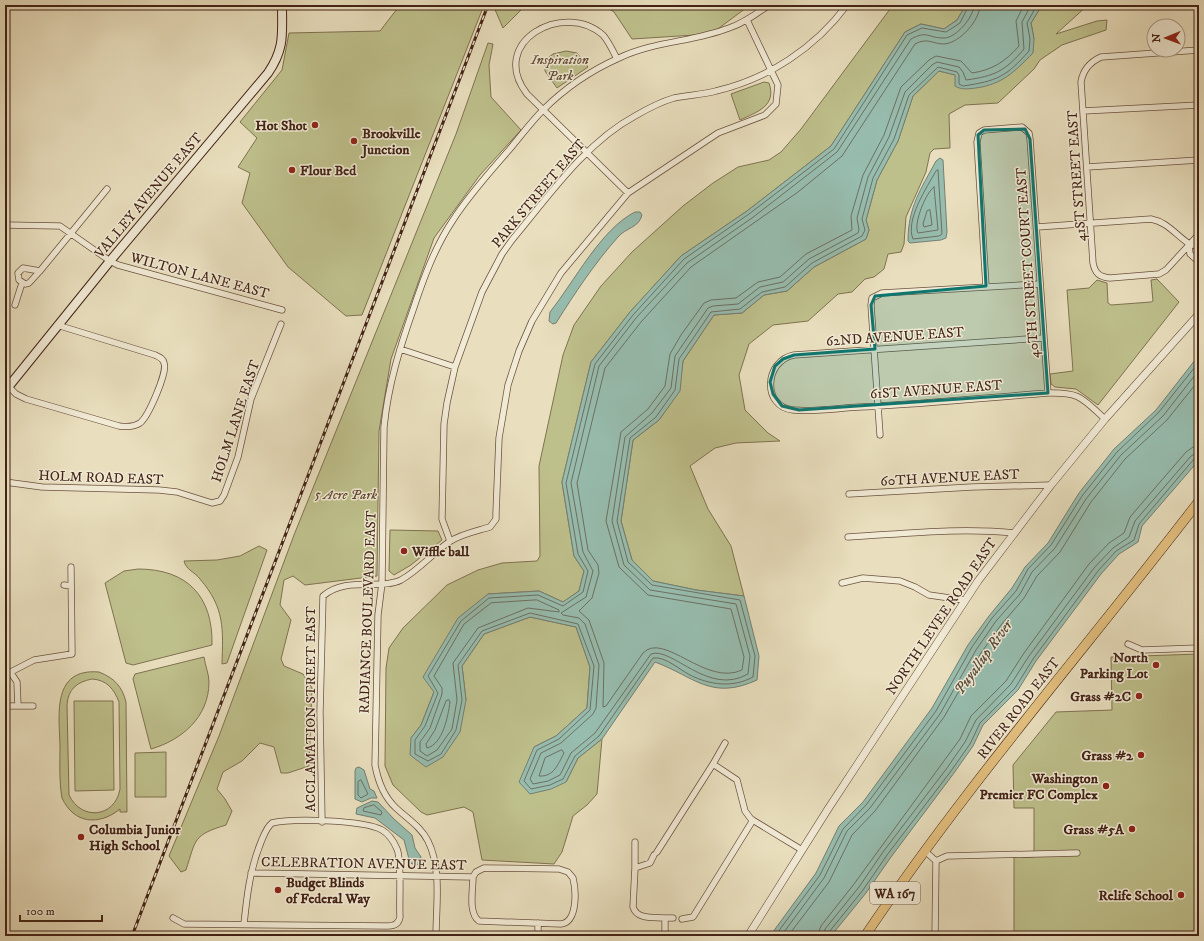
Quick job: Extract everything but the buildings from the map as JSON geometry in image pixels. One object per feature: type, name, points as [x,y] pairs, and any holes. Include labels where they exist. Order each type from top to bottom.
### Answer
[{"type":"main road","name":"VALLEY AVENUE EAST","points":[[6,387],[263,79],[277,60],[282,40],[282,5]]},
{"type":"main road","name":"RIVER ROAD EAST","points":[[865,936],[925,851],[1002,750],[1199,501]]},
{"type":"street","name":"RADIANCE BOULEVARD EAST","points":[[436,936],[435,863],[428,840],[419,828],[387,798],[377,777],[375,765],[378,615],[382,583],[384,427],[390,383],[427,269],[452,221],[468,198],[543,110],[568,89],[617,59],[653,45],[711,34],[747,20],[769,5]]},
{"type":"street","name":"PARK STREET EAST","points":[[450,541],[442,519],[444,424],[455,367],[482,292],[502,254],[586,152],[602,138],[633,117],[659,103],[674,98],[715,92],[772,70],[798,54],[816,40],[833,24],[847,5]]},
{"type":"street","points":[[382,583],[400,580],[450,541],[490,527],[493,523],[496,513],[498,438],[502,413],[519,351],[532,321],[561,273],[628,193],[718,133],[765,115],[776,104],[778,85],[747,20]]},
{"type":"street","points":[[617,59],[602,34],[582,23],[563,21],[544,26],[528,36],[518,49],[515,67],[519,83],[523,89],[628,193]]},
{"type":"street","name":"41ST STREET EAST","points":[[1189,244],[1166,270],[1159,274],[1110,278],[1100,276],[1094,267],[1081,82],[1090,63],[1101,58],[1199,50]]},
{"type":"street","points":[[1083,111],[1199,105]]},
{"type":"street","name":"40TH STREET COURT EAST","points":[[986,286],[977,142],[978,136],[984,130],[1018,127],[1025,129],[1028,133],[1037,226],[1043,338],[1048,393]]},
{"type":"street","points":[[1087,166],[1199,160]]},
{"type":"street","points":[[22,283],[29,283],[40,271],[107,189]]},
{"type":"street","points":[[1037,226],[1143,219],[1157,220],[1165,224],[1189,244],[1196,245],[1199,248]]},
{"type":"street","name":"WILTON LANE EAST","points":[[5,225],[56,225],[64,227],[110,261],[133,269],[282,310]]},
{"type":"street","points":[[1189,244],[1199,234]]},
{"type":"street","points":[[1189,244],[1190,254],[1199,262]]},
{"type":"street","points":[[22,283],[18,277],[22,269],[26,268],[40,271]]},
{"type":"street","points":[[15,305],[22,283]]},
{"type":"street","points":[[880,435],[871,305],[872,298],[882,293],[1040,284]]},
{"type":"street","name":"NORTH LEVEE ROAD EAST","points":[[748,936],[964,600],[1051,485],[1105,419],[1199,314]]},
{"type":"street","name":"HOLM LANE EAST","points":[[218,502],[224,495],[231,476],[251,399],[281,324]]},
{"type":"street","points":[[6,387],[26,399],[119,426],[133,426],[143,420],[148,412],[164,372],[165,364],[162,359],[155,355],[58,325]]},
{"type":"street","name":"62ND AVENUE EAST","points":[[771,388],[775,366],[788,356],[1043,338]]},
{"type":"street","points":[[400,349],[455,367]]},
{"type":"street","name":"61ST AVENUE EAST","points":[[771,388],[779,403],[792,410],[878,406],[1048,393],[1070,393],[1078,396],[1105,419]]},
{"type":"street","name":"HOLM ROAD EAST","points":[[5,482],[42,487],[159,490],[177,492],[212,503],[218,502]]},
{"type":"street","name":"60TH AVENUE EAST","points":[[849,494],[995,486],[1051,485]]},
{"type":"street","points":[[848,537],[995,531],[1014,533]]},
{"type":"street","points":[[18,706],[17,682],[8,674],[24,664],[34,660],[72,654],[71,567]]},
{"type":"street","points":[[842,583],[863,578],[900,581],[929,595],[964,600]]},
{"type":"street","name":"ACCLAMATION STREET EAST","points":[[322,822],[320,712],[323,596],[331,591],[359,583],[382,583]]},
{"type":"street","points":[[64,585],[71,586]]},
{"type":"street","points":[[1128,644],[1142,650],[1199,648]]},
{"type":"street","points":[[5,706],[33,706]]},
{"type":"street","points":[[635,868],[650,863],[725,743]]},
{"type":"street","points":[[713,764],[737,780],[745,811],[753,820],[802,850]]},
{"type":"street","points":[[682,919],[693,917],[753,820]]},
{"type":"street","points":[[173,918],[184,924],[388,926],[396,924],[400,917],[400,858],[397,850],[389,836],[383,830],[365,824],[322,822],[272,823],[267,829],[254,860],[248,885],[244,924]]},
{"type":"street","points":[[635,842],[633,907],[635,913],[639,916],[673,918]]},
{"type":"street","points":[[925,851],[936,861],[935,936]]},
{"type":"street","points":[[936,861],[947,856],[1077,853]]},
{"type":"street","name":"CELEBRATION AVENUE EAST","points":[[251,873],[473,877],[476,872],[484,868],[560,869],[568,872],[573,878],[574,882],[574,912],[569,921],[561,924],[538,923]]},
{"type":"street","points":[[473,877],[472,912],[476,920],[484,923],[538,923],[538,936]]},
{"type":"street","points":[[665,918],[665,936]]},
{"type":"highlighted area","points":[[1025,129],[1030,139],[1048,393],[799,410],[782,406],[773,394],[770,382],[775,366],[783,359],[794,355],[875,349],[871,305],[875,296],[986,286],[978,135],[984,130]]},
{"type":"green space","points":[[400,5],[484,5],[362,315],[346,316],[288,267],[242,203],[250,173],[238,167],[257,138],[240,122],[282,70],[289,33],[380,31]]},
{"type":"green space","points":[[493,5],[526,5],[503,28]]},
{"type":"green space","points":[[603,5],[750,5],[711,34],[632,39],[614,12]]},
{"type":"green space","points":[[893,5],[966,5],[957,20],[944,29],[921,24],[905,32],[831,146],[747,211],[681,256],[630,312],[591,362],[562,482],[574,556],[584,571],[579,591],[563,602],[539,591],[488,594],[434,692],[421,725],[411,738],[466,700],[462,666],[484,634],[530,617],[576,627],[590,667],[587,708],[556,736],[534,747],[566,782],[578,758],[602,739],[597,794],[587,805],[573,816],[562,852],[554,864],[482,860],[473,812],[464,807],[427,815],[421,812],[393,785],[385,766],[386,668],[389,648],[403,628],[447,585],[478,570],[502,563],[537,561],[540,556],[539,466],[563,355],[574,325],[601,286],[632,252],[683,206],[713,183],[738,167],[769,160],[781,152],[801,129]]},
{"type":"green space","points":[[1042,5],[1088,5],[1056,34],[1097,21],[1107,20],[1106,30],[1062,45],[1040,60],[1034,69],[998,103],[965,105],[949,114],[950,148],[934,149],[930,153],[926,172],[906,217],[904,244],[901,252],[888,254],[884,269],[874,277],[865,279],[852,292],[838,294],[808,321],[773,325],[749,344],[739,375],[745,410],[768,433],[780,441],[736,443],[715,448],[690,466],[708,509],[731,546],[744,596],[696,590],[653,581],[632,560],[621,521],[633,440],[659,420],[679,391],[683,361],[714,315],[742,313],[764,295],[787,291],[814,267],[866,239],[869,230],[866,220],[877,180],[898,141],[913,96],[939,71],[956,75],[1034,39],[1031,23]]},
{"type":"green space","name":"5 Acre Park","points":[[488,43],[493,44],[489,65],[491,97],[521,130],[480,175],[434,238],[391,359],[379,431],[377,576],[305,585],[293,576],[284,580],[280,605],[291,620],[281,659],[284,666],[303,674],[312,688],[309,766],[288,773],[281,773],[274,747],[260,743],[242,761],[223,772],[217,789],[232,811],[226,825],[201,835],[194,845],[186,870],[181,872],[169,856],[219,736],[294,535],[456,134]]},
{"type":"green space","name":"Inspiration Park","points":[[566,51],[577,53],[588,67],[557,88],[545,71],[545,60],[553,54]]},
{"type":"green space","points":[[764,82],[769,83],[771,91],[768,103],[759,111],[740,120],[731,94]]},
{"type":"green space","points":[[1157,279],[1179,302],[1098,405],[1076,389],[1055,387],[1051,384],[1050,374],[1073,371],[1067,290],[1089,288],[1097,280],[1107,283],[1108,303],[1111,305],[1151,302],[1153,301],[1151,280]]},
{"type":"green space","points":[[390,530],[438,531],[442,540],[411,565],[394,575],[389,571]]},
{"type":"green space","points":[[259,546],[267,550],[227,663],[222,664],[222,629],[218,609],[208,590],[198,577],[187,567],[184,561],[217,560],[240,556]]},
{"type":"green space","points":[[138,569],[155,570],[170,574],[183,580],[194,589],[202,599],[208,612],[212,645],[133,665],[126,663],[105,583],[124,571]]},
{"type":"green space","name":"Washington Premier FC Complex","points":[[1199,654],[1199,936],[1014,936],[1014,857],[1034,857],[1034,808],[1014,808],[1013,765],[1056,712],[1112,710],[1111,657]]},
{"type":"green space","points":[[204,657],[209,682],[208,695],[199,716],[192,725],[173,740],[151,749],[133,679],[135,674]]},
{"type":"green space","points":[[99,672],[109,677],[120,687],[126,702],[127,812],[120,812],[120,809],[104,818],[96,820],[88,820],[73,813],[67,807],[62,798],[60,785],[59,720],[62,695],[66,685],[73,677],[84,673]],"holes":[[[87,680],[97,680],[106,683],[115,693],[119,702],[120,789],[117,799],[112,806],[97,813],[81,809],[74,803],[69,795],[67,705],[69,695],[74,687]]]},
{"type":"green space","points":[[74,701],[113,701],[114,790],[75,791]]},
{"type":"green space","points":[[166,752],[166,797],[135,797],[135,753]]},
{"type":"water","points":[[966,5],[1042,5],[1031,23],[1034,39],[1033,53],[1008,76],[994,84],[976,88],[960,88],[955,86],[955,75],[939,71],[913,96],[898,141],[877,180],[866,220],[869,230],[866,239],[814,267],[787,291],[764,295],[742,313],[714,315],[683,361],[680,391],[659,420],[633,440],[621,521],[632,560],[653,581],[696,590],[744,596],[759,656],[757,680],[741,686],[727,688],[715,687],[693,680],[655,662],[602,739],[578,758],[566,782],[551,789],[530,794],[519,782],[534,747],[556,736],[587,708],[590,667],[576,627],[530,617],[484,634],[462,666],[466,700],[460,732],[443,757],[426,767],[410,755],[411,738],[421,725],[434,692],[423,677],[458,618],[488,594],[539,591],[563,602],[579,591],[584,571],[574,556],[562,482],[591,362],[630,312],[681,256],[747,211],[831,146],[905,32],[921,24],[944,29],[957,20]]},
{"type":"water","points":[[940,158],[943,160],[947,232],[946,238],[941,240],[910,243],[908,241],[910,218],[916,199],[936,161]]},
{"type":"water","points":[[635,212],[640,212],[642,215],[638,223],[621,234],[609,247],[585,279],[556,323],[553,324],[549,321],[550,312],[599,243],[623,220]]},
{"type":"water","name":"Puyallup River","points":[[1199,355],[1199,460],[1142,526],[1138,542],[1119,554],[1101,574],[1036,661],[1018,690],[983,725],[973,746],[954,773],[866,893],[831,936],[770,936],[816,873],[839,826],[863,802],[932,708],[968,645],[1012,588],[1025,567],[1048,543],[1079,493],[1114,449],[1156,410]]},
{"type":"water","points":[[359,767],[364,770],[370,789],[374,791],[377,798],[371,798],[362,802],[355,799],[355,771],[356,768]]},
{"type":"water","points":[[372,801],[378,802],[412,835],[415,848],[421,857],[419,864],[416,865],[410,863],[404,840],[375,818],[356,814],[357,808]]},
{"type":"railway","points":[[132,936],[488,5]]},
{"type":"place","name":"Hot Shot","points":[[315,125]]},
{"type":"place","name":"Brookville Junction","points":[[354,141]]},
{"type":"place","name":"Flour Bed","points":[[292,170]]},
{"type":"place","name":"Wiffle ball","points":[[404,551]]},
{"type":"place","name":"North Parking Lot","points":[[1156,665]]},
{"type":"place","name":"Grass #2C","points":[[1139,696]]},
{"type":"place","name":"Grass #2","points":[[1141,755]]},
{"type":"place","name":"Washington Premier FC Complex","points":[[1106,786]]},
{"type":"place","name":"Grass #5A","points":[[1132,829]]},
{"type":"place","name":"Columbia Junior High School","points":[[81,837]]},
{"type":"place","name":"Budget Blinds of Federal Way","points":[[278,890]]},
{"type":"place","name":"Relife School","points":[[1181,895]]}]
